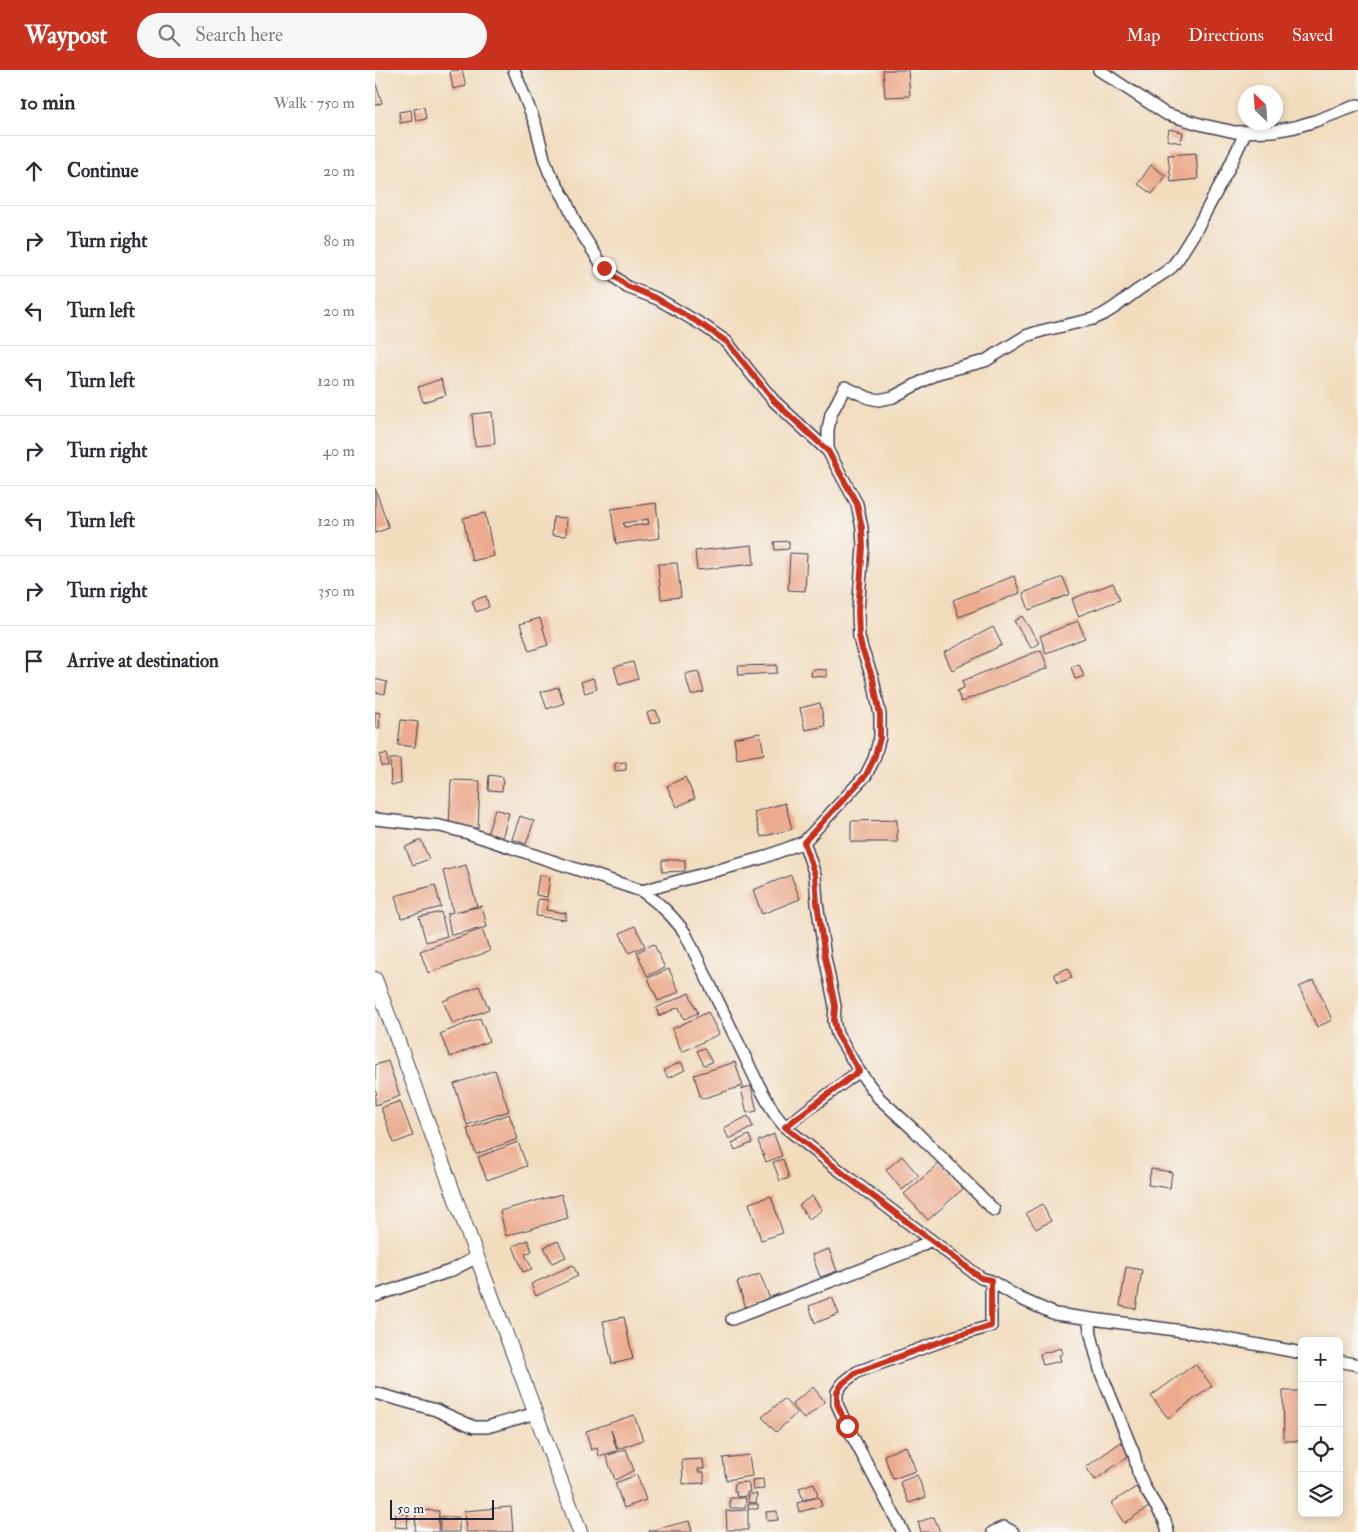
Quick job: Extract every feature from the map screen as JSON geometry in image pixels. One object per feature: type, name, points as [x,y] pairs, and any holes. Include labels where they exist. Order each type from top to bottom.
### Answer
[{"type":"street","points":[[514,70],[535,123],[549,172],[565,199],[577,226],[604,268],[627,286],[658,299],[727,342],[774,401],[828,451],[857,504],[862,528],[863,547],[858,611],[859,636],[873,679],[880,715],[880,738],[874,759],[866,775],[804,842],[762,858],[642,891]]},
{"type":"street","points":[[1099,70],[1166,114],[1235,132],[1273,131],[1295,127],[1358,106]]},
{"type":"street","points":[[828,451],[827,430],[831,414],[845,387],[869,398],[879,400],[893,397],[938,373],[985,361],[1032,334],[1086,321],[1104,314],[1172,267],[1189,244],[1245,133]]},
{"type":"street","points":[[375,819],[440,826],[468,833],[642,891],[662,905],[673,916],[685,933],[756,1079],[774,1113],[785,1127],[981,1278],[991,1280],[1021,1299],[1055,1314],[1088,1320],[1191,1332],[1298,1352]]},
{"type":"street","points":[[804,842],[815,875],[817,903],[835,1006],[834,1021],[837,1034],[859,1071],[879,1098],[995,1210]]},
{"type":"street","points":[[375,979],[580,1532]]},
{"type":"street","points":[[785,1127],[859,1071]]},
{"type":"street","points":[[732,1319],[910,1250],[931,1240]]},
{"type":"street","points":[[375,1296],[449,1271],[477,1257]]},
{"type":"street","points":[[903,1532],[847,1426],[837,1404],[837,1392],[843,1383],[857,1372],[953,1337],[991,1326],[991,1280]]},
{"type":"street","points":[[1088,1320],[1101,1373],[1134,1454],[1138,1472],[1145,1490],[1165,1521],[1169,1532]]},
{"type":"street","points":[[1343,1362],[1358,1365]]},
{"type":"street","points":[[375,1393],[436,1410],[475,1427],[487,1427],[536,1413]]},
{"type":"street","points":[[993,1532],[1004,1527],[1013,1532]]},
{"type":"building","points":[[462,70],[466,86],[453,89],[450,71]]},
{"type":"building","points":[[883,70],[908,70],[910,96],[885,97]]},
{"type":"building","points":[[375,81],[382,103],[375,105]]},
{"type":"building","points":[[424,107],[426,119],[416,121],[414,109]]},
{"type":"building","points":[[411,110],[412,121],[400,123],[399,112]]},
{"type":"building","points":[[1169,129],[1183,132],[1181,143],[1167,140]]},
{"type":"building","points":[[1196,153],[1198,179],[1171,182],[1168,155]]},
{"type":"building","points":[[1151,165],[1166,176],[1152,194],[1138,184]]},
{"type":"building","points":[[441,379],[446,395],[423,402],[418,387]]},
{"type":"building","points":[[492,412],[495,444],[475,446],[472,414]]},
{"type":"building","points":[[375,488],[389,528],[375,533]]},
{"type":"building","points":[[656,503],[660,538],[616,544],[611,509]],"holes":[[[648,519],[649,524],[624,527],[623,523]]]},
{"type":"building","points":[[485,513],[494,556],[472,561],[463,518]]},
{"type":"building","points":[[553,517],[567,518],[566,536],[552,535]]},
{"type":"building","points":[[789,541],[789,549],[775,550],[774,542]]},
{"type":"building","points":[[752,545],[754,564],[697,570],[695,551]]},
{"type":"building","points":[[790,553],[807,554],[805,591],[788,590]]},
{"type":"building","points":[[677,563],[681,597],[661,599],[658,564]]},
{"type":"building","points":[[1014,576],[1020,593],[959,617],[953,600]]},
{"type":"building","points":[[1063,577],[1070,594],[1029,610],[1023,593]]},
{"type":"building","points":[[1113,583],[1120,600],[1078,616],[1072,599]]},
{"type":"building","points":[[486,596],[489,607],[476,612],[472,601]]},
{"type":"building","points":[[1022,616],[1039,643],[1031,648],[1014,621]]},
{"type":"building","points":[[540,618],[548,645],[529,651],[520,624]]},
{"type":"building","points":[[1078,621],[1085,638],[1046,653],[1040,636]]},
{"type":"building","points":[[993,627],[1002,645],[952,670],[944,653]]},
{"type":"building","points":[[1041,650],[1048,668],[961,702],[957,691],[964,688],[962,681]]},
{"type":"building","points":[[633,662],[638,679],[619,685],[614,667]]},
{"type":"building","points":[[1079,664],[1084,676],[1075,679],[1071,667]]},
{"type":"building","points":[[777,665],[777,673],[739,675],[738,666]]},
{"type":"building","points":[[812,669],[827,670],[827,677],[811,676]]},
{"type":"building","points":[[698,671],[704,692],[691,695],[685,674]]},
{"type":"building","points":[[593,678],[597,689],[585,693],[581,682]]},
{"type":"building","points":[[375,679],[387,682],[385,694],[375,692]]},
{"type":"building","points":[[558,687],[564,703],[547,709],[541,692]]},
{"type":"building","points":[[820,703],[825,726],[805,730],[800,708]]},
{"type":"building","points":[[656,710],[660,721],[651,724],[647,713]]},
{"type":"building","points":[[375,712],[380,713],[379,728],[375,728]]},
{"type":"building","points":[[401,720],[418,722],[415,747],[398,745]]},
{"type":"building","points":[[760,733],[764,754],[737,759],[734,738]]},
{"type":"building","points":[[387,754],[388,766],[381,766],[380,755]]},
{"type":"building","points":[[390,759],[400,759],[401,784],[391,785]]},
{"type":"building","points":[[626,762],[626,770],[615,771],[615,763]]},
{"type":"building","points":[[489,775],[503,777],[502,791],[488,790]]},
{"type":"building","points":[[685,777],[695,798],[677,807],[667,786]]},
{"type":"building","points":[[451,780],[480,781],[478,828],[449,827]]},
{"type":"building","points":[[785,803],[792,829],[761,837],[754,812]]},
{"type":"building","points":[[495,809],[509,813],[502,839],[487,835]]},
{"type":"building","points":[[520,816],[534,821],[526,844],[512,839]]},
{"type":"building","points":[[897,820],[897,842],[851,842],[851,821]]},
{"type":"building","points":[[421,840],[429,859],[413,865],[405,847]]},
{"type":"building","points":[[662,860],[685,860],[685,871],[662,872]]},
{"type":"building","points":[[466,865],[477,906],[456,912],[482,906],[487,927],[451,935],[447,914],[453,912],[443,871]]},
{"type":"building","points":[[539,875],[550,877],[547,897],[536,895]]},
{"type":"building","points":[[791,875],[800,899],[762,914],[753,890]]},
{"type":"building","points":[[435,885],[441,907],[401,918],[395,896]]},
{"type":"building","points":[[538,899],[548,900],[546,910],[566,913],[566,920],[536,916]]},
{"type":"building","points":[[441,912],[447,936],[426,942],[419,917]]},
{"type":"building","points":[[635,926],[645,946],[629,953],[620,933]]},
{"type":"building","points":[[482,929],[490,951],[428,973],[420,951]]},
{"type":"building","points":[[654,944],[665,968],[647,976],[637,952]]},
{"type":"building","points":[[1068,968],[1072,978],[1058,983],[1054,974]]},
{"type":"building","points":[[669,969],[679,992],[658,1001],[648,978]]},
{"type":"building","points":[[1314,980],[1332,1020],[1317,1027],[1299,987]]},
{"type":"building","points":[[479,986],[489,1009],[453,1024],[443,1001]]},
{"type":"building","points":[[689,993],[698,1013],[684,1019],[679,1007],[659,1016],[656,1008]]},
{"type":"building","points":[[708,1012],[719,1034],[682,1052],[672,1029]]},
{"type":"building","points":[[480,1018],[489,1041],[450,1057],[440,1034]]},
{"type":"building","points":[[704,1048],[712,1062],[704,1065],[697,1051]]},
{"type":"building","points":[[388,1061],[400,1096],[375,1105],[375,1095],[377,1094],[375,1089],[375,1065]]},
{"type":"building","points":[[681,1062],[685,1070],[668,1078],[664,1070]]},
{"type":"building","points":[[735,1062],[743,1086],[701,1099],[694,1075]]},
{"type":"building","points":[[495,1070],[509,1111],[467,1125],[454,1084]]},
{"type":"building","points":[[751,1086],[757,1111],[747,1113],[741,1089]]},
{"type":"building","points":[[400,1101],[413,1136],[394,1143],[381,1108]]},
{"type":"building","points":[[509,1114],[518,1139],[476,1154],[467,1129]]},
{"type":"building","points":[[748,1116],[753,1127],[729,1139],[724,1128]]},
{"type":"building","points":[[774,1134],[782,1156],[766,1162],[758,1141]]},
{"type":"building","points":[[749,1135],[752,1143],[735,1150],[732,1143]]},
{"type":"building","points":[[518,1142],[527,1166],[487,1180],[478,1157]]},
{"type":"building","points":[[902,1156],[919,1176],[902,1190],[886,1170]]},
{"type":"building","points":[[783,1159],[789,1178],[780,1181],[773,1162]]},
{"type":"building","points":[[941,1162],[964,1188],[928,1220],[904,1194]]},
{"type":"building","points":[[1151,1169],[1172,1172],[1170,1188],[1148,1185]]},
{"type":"building","points":[[561,1194],[568,1218],[506,1236],[500,1211]]},
{"type":"building","points":[[771,1196],[783,1233],[761,1240],[749,1203]]},
{"type":"building","points":[[812,1196],[822,1210],[809,1219],[799,1205]]},
{"type":"building","points":[[1042,1204],[1051,1221],[1036,1229],[1026,1213]]},
{"type":"building","points":[[528,1240],[532,1251],[525,1254],[532,1269],[523,1272],[513,1246]]},
{"type":"building","points":[[558,1241],[566,1257],[552,1263],[544,1247]]},
{"type":"building","points":[[829,1249],[837,1271],[820,1277],[812,1255]]},
{"type":"building","points":[[573,1265],[578,1276],[536,1296],[531,1284]]},
{"type":"building","points":[[1126,1267],[1142,1270],[1136,1309],[1120,1306]]},
{"type":"building","points":[[760,1274],[770,1299],[746,1308],[737,1282]]},
{"type":"building","points":[[832,1297],[839,1314],[815,1323],[809,1306]]},
{"type":"building","points":[[624,1317],[633,1359],[612,1364],[603,1321]]},
{"type":"building","points":[[1061,1348],[1063,1354],[1059,1355],[1061,1361],[1043,1365],[1040,1354]]},
{"type":"building","points":[[1195,1364],[1212,1386],[1168,1418],[1151,1396]]},
{"type":"building","points":[[813,1387],[825,1402],[804,1419],[792,1404]]},
{"type":"building","points":[[1283,1391],[1298,1391],[1298,1441],[1284,1441]]},
{"type":"building","points":[[784,1399],[797,1413],[776,1432],[762,1417]]},
{"type":"building","points":[[634,1415],[643,1440],[618,1449],[611,1430],[617,1451],[599,1456],[597,1448],[591,1450],[586,1431]]},
{"type":"building","points":[[1121,1442],[1130,1455],[1095,1480],[1086,1467]]},
{"type":"building","points":[[906,1446],[916,1471],[893,1479],[884,1455]]},
{"type":"building","points":[[626,1449],[634,1470],[615,1480],[606,1456]]},
{"type":"building","points":[[749,1455],[752,1476],[726,1480],[723,1458]]},
{"type":"building","points":[[703,1459],[704,1469],[698,1469],[698,1472],[704,1472],[704,1483],[683,1484],[682,1460]]},
{"type":"building","points":[[637,1475],[646,1500],[624,1508],[615,1483]]},
{"type":"building","points":[[917,1475],[926,1497],[909,1503],[900,1482]]},
{"type":"building","points":[[763,1479],[764,1489],[753,1490],[752,1480]]},
{"type":"building","points":[[748,1482],[750,1492],[747,1492],[747,1496],[737,1497],[736,1491],[734,1491],[735,1483]]},
{"type":"building","points":[[814,1483],[818,1495],[803,1500],[799,1488]]},
{"type":"building","points":[[1136,1487],[1149,1507],[1124,1523],[1111,1503]]},
{"type":"building","points":[[749,1494],[757,1494],[756,1503],[748,1502]]},
{"type":"building","points":[[819,1497],[822,1506],[799,1512],[797,1503]]},
{"type":"building","points":[[730,1498],[746,1498],[745,1508],[730,1508]]},
{"type":"building","points":[[748,1504],[758,1504],[758,1509],[748,1509]]},
{"type":"building","points":[[511,1507],[513,1532],[466,1532],[464,1511]]},
{"type":"building","points":[[416,1510],[439,1511],[438,1532],[415,1532]]},
{"type":"building","points":[[748,1510],[748,1530],[727,1530],[726,1511]]},
{"type":"building","points":[[777,1511],[778,1520],[767,1521],[766,1512]]},
{"type":"building","points":[[396,1513],[408,1513],[407,1528],[395,1527]]},
{"type":"building","points":[[440,1517],[459,1517],[459,1532],[440,1532]]},
{"type":"building","points":[[934,1517],[940,1532],[921,1532],[918,1522]]},
{"type":"building","points":[[689,1521],[692,1532],[649,1532],[649,1531]]},
{"type":"route","points":[[604,268],[627,286],[658,299],[727,342],[774,401],[828,451],[857,504],[862,528],[863,547],[858,611],[859,636],[873,679],[880,715],[880,738],[874,759],[866,775],[804,842],[815,875],[825,957],[835,1006],[834,1021],[837,1034],[859,1071],[785,1127],[981,1278],[991,1280],[991,1326],[953,1337],[857,1372],[843,1383],[837,1392],[837,1404],[847,1426]]}]
